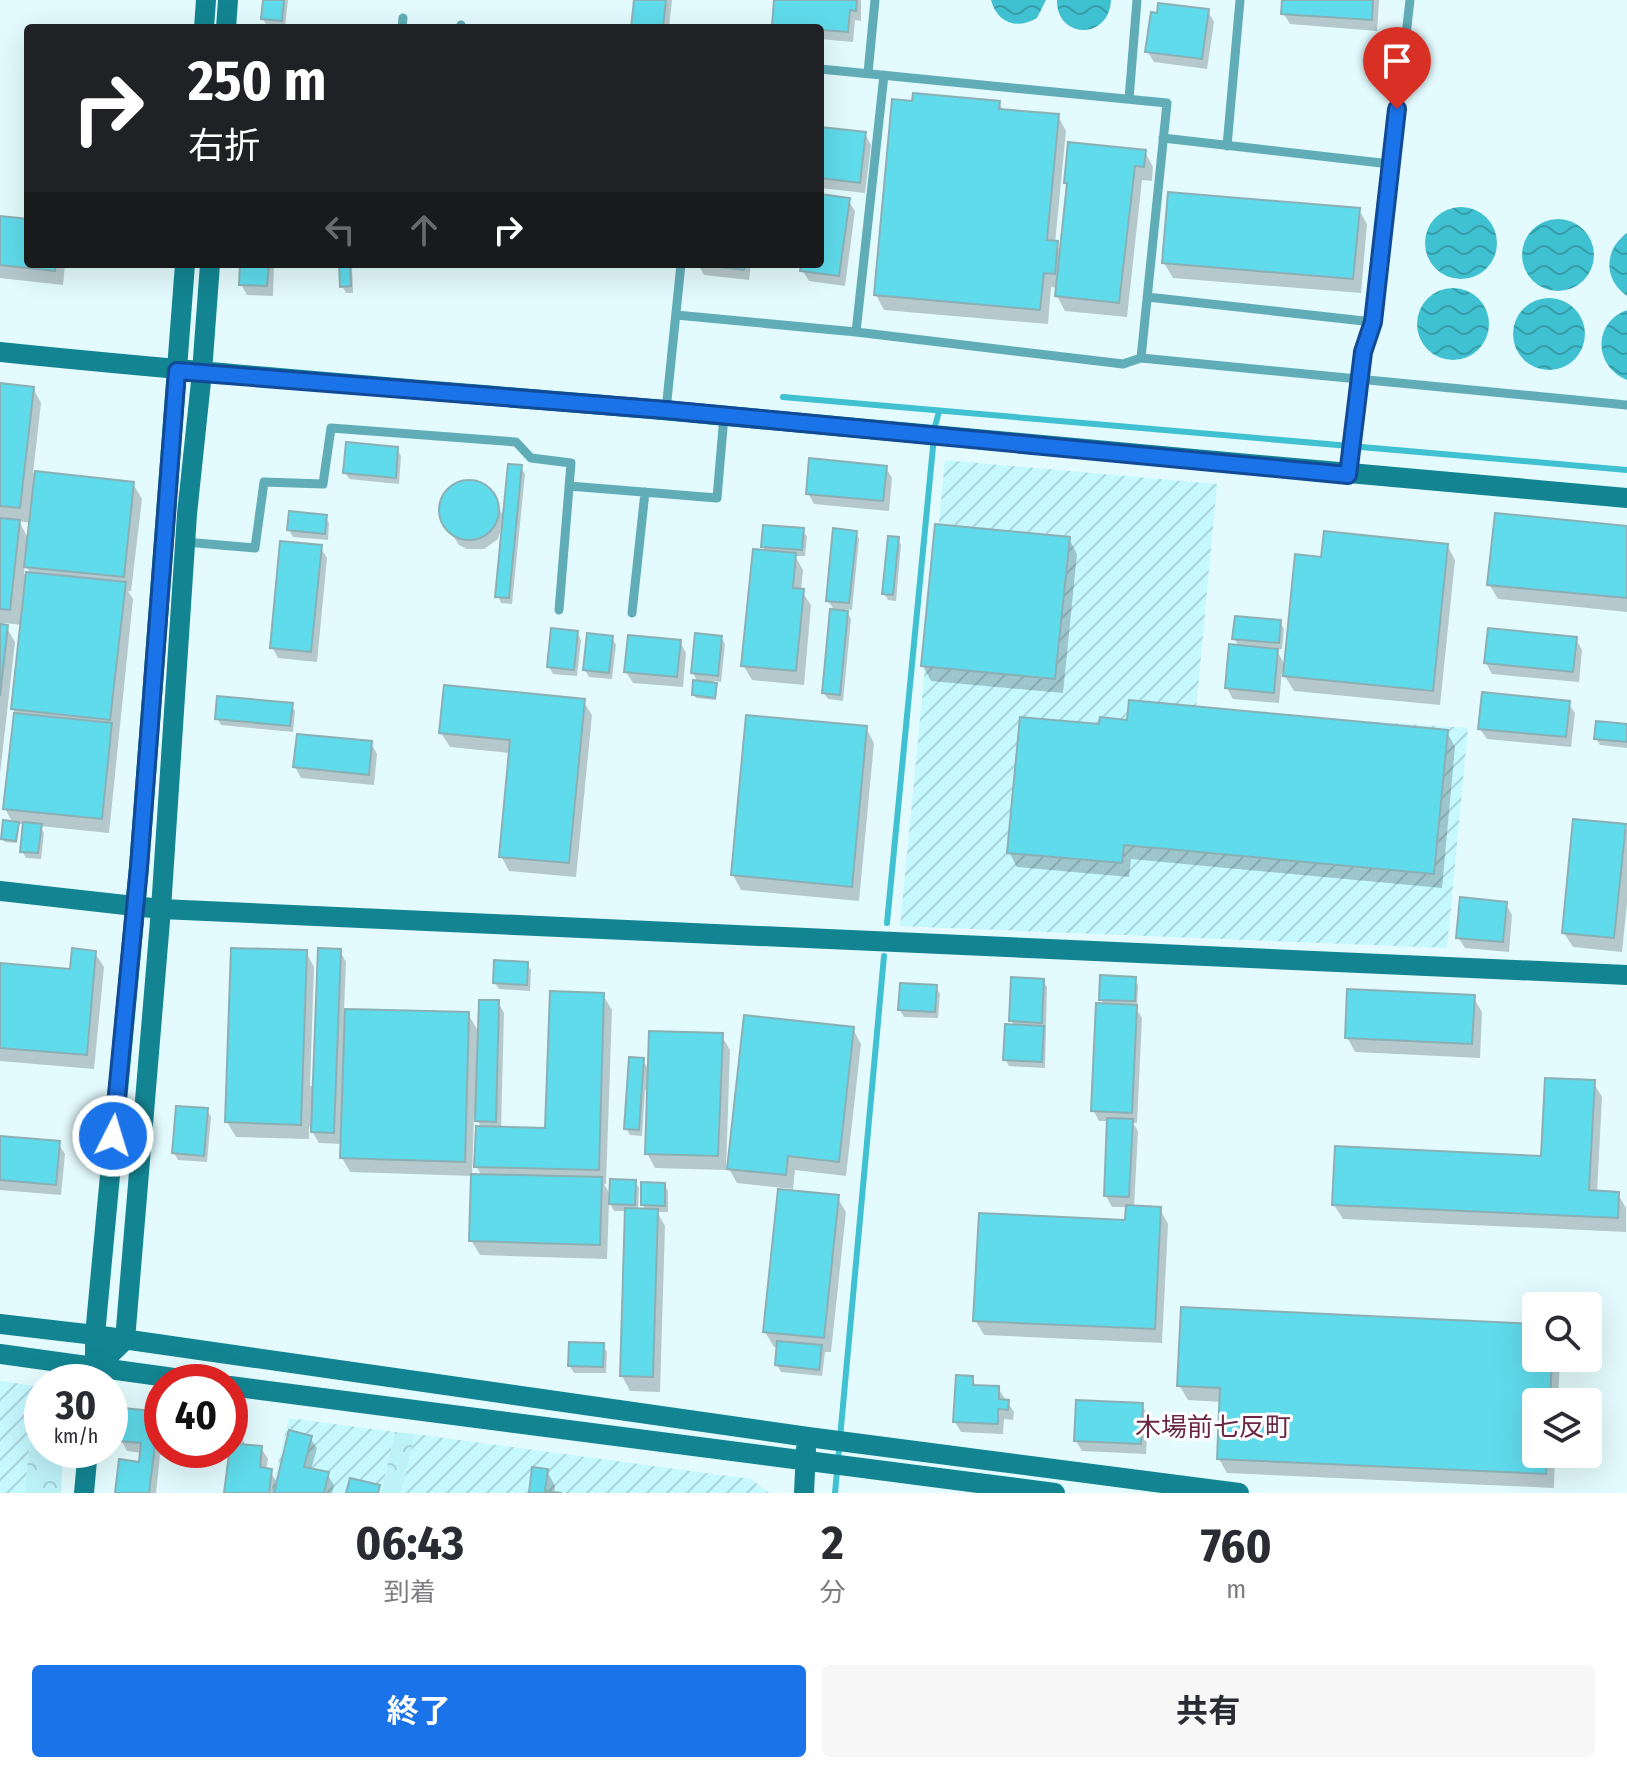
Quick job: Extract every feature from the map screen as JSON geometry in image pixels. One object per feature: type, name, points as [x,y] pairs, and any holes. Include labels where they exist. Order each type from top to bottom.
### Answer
[{"type":"street","points":[[204,24],[206,0]]},
{"type":"street","points":[[226,24],[228,0]]},
{"type":"street","points":[[96,1364],[95,1335],[135,907],[185,268]]},
{"type":"street","points":[[105,1364],[125,1340],[161,909],[185,542],[210,268]]},
{"type":"street","points":[[0,352],[177,371],[666,410],[1348,475],[1627,498]]},
{"type":"street","points":[[0,891],[161,909],[1627,975]]},
{"type":"street","points":[[0,1324],[808,1437],[1239,1493]]},
{"type":"street","points":[[0,1354],[46,1364]]},
{"type":"street","points":[[248,1388],[1055,1493]]},
{"type":"street","points":[[804,1493],[808,1437]]},
{"type":"street","points":[[84,1493],[86,1468]]},
{"type":"lane","points":[[868,73],[875,0]]},
{"type":"lane","points":[[1129,99],[1137,0]]},
{"type":"lane","points":[[1227,146],[1240,0]]},
{"type":"lane","points":[[1348,475],[1363,352],[1373,322],[1410,0]]},
{"type":"lane","points":[[824,69],[1167,103],[1141,358]]},
{"type":"lane","points":[[856,332],[884,75]]},
{"type":"lane","points":[[1163,138],[1390,164]]},
{"type":"lane","points":[[666,410],[681,268]]},
{"type":"lane","points":[[1147,297],[1373,322]]},
{"type":"lane","points":[[676,315],[856,332],[1123,364],[1141,358],[1627,405]]},
{"type":"lane","points":[[569,486],[717,498],[724,416]]},
{"type":"lane","points":[[185,542],[255,548],[264,482],[323,484],[331,428],[516,442],[531,458],[571,463],[559,610]]},
{"type":"lane","points":[[632,613],[645,492]]},
{"type":"shaded area","points":[[945,460],[1217,484],[1196,710],[1468,728],[1447,948],[900,926]]},
{"type":"shaded area","points":[[0,1381],[24,1384],[24,1468],[27,1468],[25,1493],[0,1493]]},
{"type":"shaded area","points":[[289,1418],[395,1432],[381,1493],[271,1493]]},
{"type":"shaded area","points":[[415,1434],[751,1479],[769,1493],[401,1493]]},
{"type":"green space","points":[[395,1432],[415,1434],[401,1493],[381,1493]]},
{"type":"green space","points":[[27,1468],[62,1468],[61,1493],[25,1493]]},
{"type":"water","points":[[991,0],[1046,0],[1037,18],[1015,24],[998,14]]},
{"type":"water","points":[[1057,0],[1111,0],[1102,23],[1083,30],[1065,22],[1059,13]]},
{"type":"water","points":[[1461,207],[1487,217],[1497,243],[1487,269],[1461,279],[1435,269],[1425,243],[1435,217]]},
{"type":"water","points":[[1558,219],[1584,229],[1594,255],[1584,281],[1558,291],[1532,281],[1522,255],[1532,229]]},
{"type":"water","points":[[1627,233],[1627,296],[1614,282],[1609,264],[1614,247]]},
{"type":"water","points":[[1453,288],[1479,298],[1489,324],[1479,350],[1453,360],[1427,350],[1417,324],[1427,298]]},
{"type":"water","points":[[1549,298],[1575,308],[1585,334],[1575,360],[1549,370],[1523,360],[1513,334],[1523,308]]},
{"type":"water","points":[[1627,310],[1627,380],[1608,365],[1602,345],[1608,325]]},
{"type":"building","points":[[263,0],[284,0],[282,21],[261,19]]},
{"type":"building","points":[[634,0],[666,0],[663,24],[631,24]]},
{"type":"building","points":[[774,0],[857,0],[856,11],[850,10],[848,32],[824,30],[824,24],[772,24]]},
{"type":"building","points":[[1282,0],[1373,0],[1372,20],[1281,14]]},
{"type":"building","points":[[1158,3],[1209,9],[1202,59],[1145,52],[1151,12],[1157,13]]},
{"type":"building","points":[[913,93],[1000,101],[999,109],[1059,114],[1047,240],[1058,241],[1055,274],[1044,273],[1040,310],[874,295],[892,99],[912,101]]},
{"type":"building","points":[[824,127],[866,132],[860,183],[824,178]]},
{"type":"building","points":[[1068,142],[1146,150],[1144,167],[1135,166],[1119,303],[1055,296],[1067,183],[1064,183]]},
{"type":"building","points":[[1168,192],[1360,208],[1353,279],[1162,263]]},
{"type":"building","points":[[824,195],[850,198],[839,276],[800,271],[800,268],[824,268]]},
{"type":"building","points":[[0,216],[24,219],[24,268],[0,265]]},
{"type":"building","points":[[28,268],[55,268],[55,271]]},
{"type":"building","points":[[240,268],[269,268],[267,286],[239,285]]},
{"type":"building","points":[[339,268],[350,268],[351,286],[340,287]]},
{"type":"building","points":[[0,383],[34,387],[20,508],[0,506]]},
{"type":"building","points":[[346,442],[398,447],[396,478],[343,473]]},
{"type":"building","points":[[809,458],[887,466],[883,501],[806,494]]},
{"type":"building","points":[[508,464],[522,465],[509,598],[495,597]]},
{"type":"building","points":[[35,471],[134,482],[124,577],[24,567]]},
{"type":"building","points":[[469,480],[490,489],[499,510],[490,531],[469,540],[448,531],[439,510],[448,489]]},
{"type":"building","points":[[289,511],[327,515],[325,534],[287,530]]},
{"type":"building","points":[[1495,513],[1627,526],[1627,598],[1487,585]]},
{"type":"building","points":[[0,518],[20,520],[10,610],[0,609]]},
{"type":"building","points":[[935,524],[1070,537],[1055,679],[921,666]]},
{"type":"building","points":[[763,525],[804,528],[802,550],[761,547]]},
{"type":"building","points":[[833,528],[857,531],[849,603],[826,601]]},
{"type":"building","points":[[1324,531],[1448,544],[1433,691],[1283,676],[1295,554],[1321,557]]},
{"type":"building","points":[[888,536],[899,537],[893,595],[882,594]]},
{"type":"building","points":[[280,541],[322,545],[311,652],[270,648]]},
{"type":"building","points":[[753,549],[796,553],[793,588],[804,589],[796,671],[741,666]]},
{"type":"building","points":[[26,572],[126,582],[110,720],[11,709]]},
{"type":"building","points":[[830,609],[848,611],[840,695],[822,693]]},
{"type":"building","points":[[1235,616],[1281,620],[1279,643],[1232,639]]},
{"type":"building","points":[[0,624],[8,625],[0,696]]},
{"type":"building","points":[[551,628],[578,631],[574,670],[547,667]]},
{"type":"building","points":[[1488,628],[1577,637],[1573,672],[1484,663]]},
{"type":"building","points":[[587,633],[613,636],[609,673],[583,670]]},
{"type":"building","points":[[695,633],[722,636],[718,676],[691,673]]},
{"type":"building","points":[[628,635],[681,640],[677,677],[624,672]]},
{"type":"building","points":[[1229,644],[1278,649],[1274,693],[1225,688]]},
{"type":"building","points":[[693,680],[717,683],[715,698],[692,695]]},
{"type":"building","points":[[444,685],[585,699],[569,863],[499,857],[510,740],[439,733]]},
{"type":"building","points":[[1482,692],[1570,701],[1566,737],[1478,729]]},
{"type":"building","points":[[217,696],[293,703],[290,726],[215,719]]},
{"type":"building","points":[[1129,700],[1448,730],[1434,874],[1124,845],[1122,863],[1007,853],[1020,717],[1099,724],[1100,717],[1127,720]]},
{"type":"building","points":[[14,713],[112,723],[102,819],[3,809]]},
{"type":"building","points":[[746,715],[867,726],[852,887],[731,875]]},
{"type":"building","points":[[1596,721],[1627,724],[1627,742],[1594,739]]},
{"type":"building","points":[[297,734],[372,741],[369,775],[293,767]]},
{"type":"building","points":[[1573,819],[1626,824],[1614,938],[1562,933]]},
{"type":"building","points":[[3,820],[19,822],[16,841],[1,839]]},
{"type":"building","points":[[23,822],[42,824],[38,853],[20,852]]},
{"type":"building","points":[[1460,897],[1507,902],[1503,942],[1456,938]]},
{"type":"building","points":[[72,948],[96,951],[87,1055],[0,1048],[0,963],[70,969]]},
{"type":"building","points":[[231,948],[307,950],[301,1125],[225,1122]]},
{"type":"building","points":[[318,948],[341,949],[334,1133],[311,1132]]},
{"type":"building","points":[[494,960],[528,962],[527,985],[493,983]]},
{"type":"building","points":[[1100,975],[1136,977],[1135,1001],[1099,1000]]},
{"type":"building","points":[[1011,977],[1044,979],[1042,1023],[1009,1021]]},
{"type":"building","points":[[900,983],[937,985],[935,1012],[898,1010]]},
{"type":"building","points":[[1347,989],[1475,995],[1472,1044],[1345,1038]]},
{"type":"building","points":[[550,991],[604,993],[599,1170],[474,1167],[476,1126],[545,1128]]},
{"type":"building","points":[[479,1000],[499,1000],[496,1122],[475,1121]]},
{"type":"building","points":[[1096,1003],[1137,1005],[1132,1113],[1091,1111]]},
{"type":"building","points":[[345,1009],[469,1012],[465,1162],[340,1158]]},
{"type":"building","points":[[744,1015],[854,1027],[839,1162],[788,1156],[786,1175],[727,1169]]},
{"type":"building","points":[[1005,1024],[1044,1026],[1042,1062],[1003,1060]]},
{"type":"building","points":[[649,1031],[723,1033],[718,1156],[645,1154]]},
{"type":"building","points":[[629,1057],[644,1058],[639,1130],[624,1129]]},
{"type":"building","points":[[1545,1078],[1595,1080],[1589,1190],[1619,1192],[1618,1218],[1332,1205],[1335,1146],[1541,1156]]},
{"type":"building","points":[[176,1106],[208,1108],[204,1156],[172,1153]]},
{"type":"building","points":[[1107,1118],[1133,1119],[1129,1197],[1104,1196]]},
{"type":"building","points":[[0,1136],[60,1141],[56,1185],[0,1180]]},
{"type":"building","points":[[471,1174],[602,1177],[600,1245],[469,1241]]},
{"type":"building","points":[[610,1179],[636,1180],[635,1205],[609,1204]]},
{"type":"building","points":[[641,1182],[665,1183],[665,1206],[641,1205]]},
{"type":"building","points":[[778,1189],[839,1195],[824,1338],[763,1332]]},
{"type":"building","points":[[1126,1205],[1161,1207],[1155,1329],[973,1321],[979,1213],[1125,1220]]},
{"type":"building","points":[[625,1208],[658,1209],[653,1377],[620,1376]]},
{"type":"building","points":[[1181,1307],[1522,1323],[1522,1372],[1551,1372],[1551,1388],[1522,1388],[1522,1468],[1546,1468],[1546,1474],[1217,1459],[1220,1388],[1177,1386]]},
{"type":"building","points":[[777,1341],[822,1345],[819,1370],[775,1365]]},
{"type":"building","points":[[569,1342],[604,1343],[603,1367],[568,1366]]},
{"type":"building","points":[[956,1375],[973,1376],[973,1385],[999,1386],[999,1399],[1009,1400],[1008,1410],[998,1409],[998,1424],[953,1422]]},
{"type":"building","points":[[1076,1400],[1143,1403],[1141,1444],[1074,1441]]},
{"type":"building","points":[[128,1409],[144,1410],[144,1468],[152,1468],[149,1493],[115,1493],[118,1468],[128,1468],[128,1460],[139,1462],[141,1443],[128,1442]]},
{"type":"building","points":[[289,1430],[312,1436],[304,1467],[329,1472],[324,1493],[274,1493]]},
{"type":"building","points":[[248,1445],[262,1446],[260,1467],[272,1469],[269,1493],[224,1493],[227,1468],[248,1468]]},
{"type":"building","points":[[532,1467],[548,1469],[545,1491],[562,1493],[529,1493]]},
{"type":"building","points":[[350,1478],[380,1485],[378,1493],[346,1493]]},
{"type":"waterway","points":[[783,397],[1627,470]]},
{"type":"waterway","points":[[887,923],[935,426],[939,412]]},
{"type":"waterway","points":[[835,1493],[884,956]]},
{"type":"district","name":"木場前七反町","points":[[1213,1427]]},
{"type":"route","points":[[113,1136],[139,867],[177,371],[666,410],[1348,475],[1363,352],[1373,322],[1397,109]]}]
